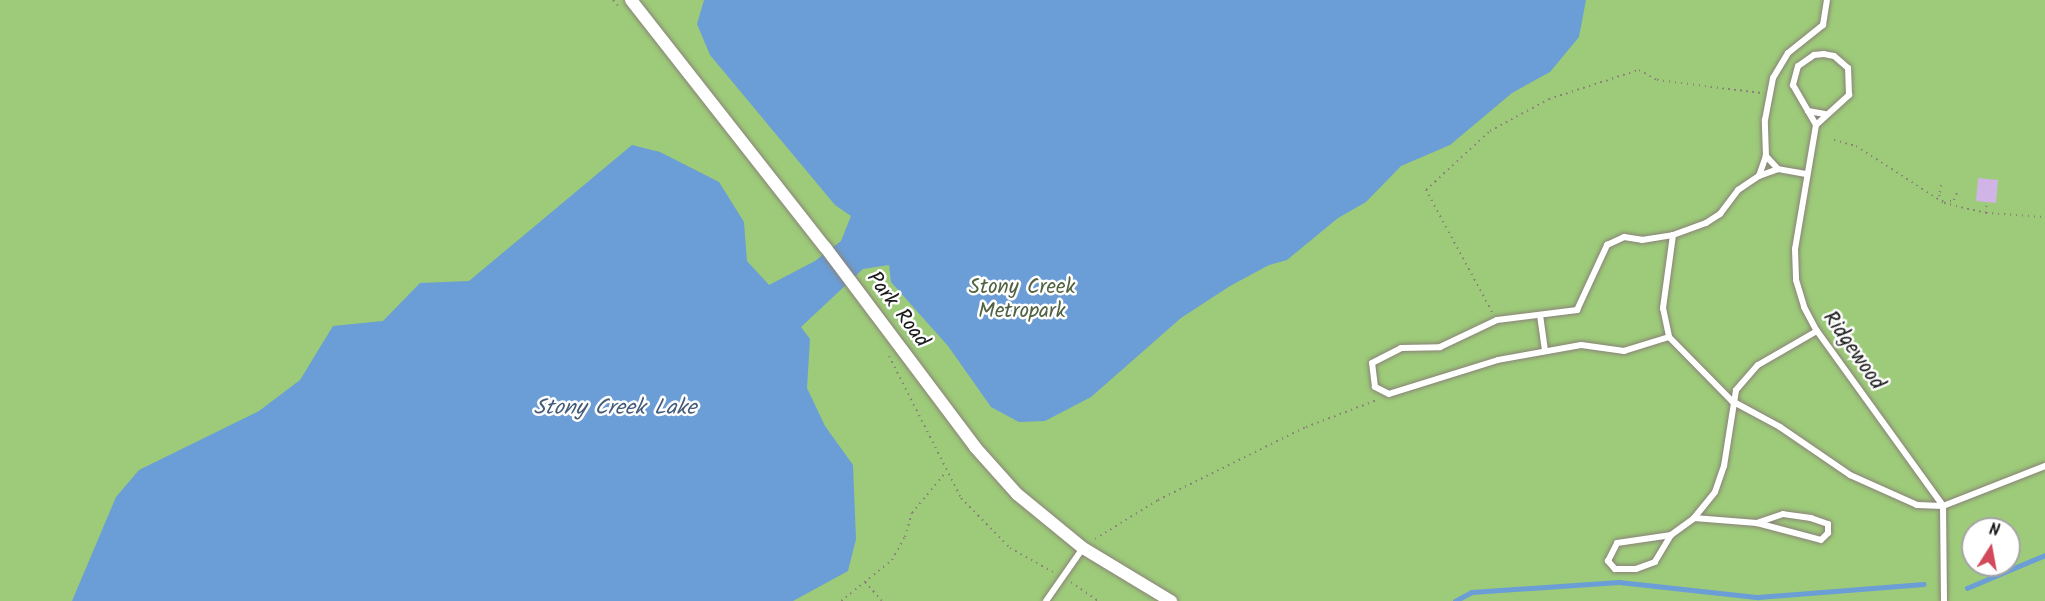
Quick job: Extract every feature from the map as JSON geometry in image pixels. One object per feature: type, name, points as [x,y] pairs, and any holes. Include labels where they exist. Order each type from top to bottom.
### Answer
[{"type":"street","name":"Park Road","points":[[630,0],[825,247],[975,447],[1017,494],[1083,548],[1171,601]]},
{"type":"lane","points":[[1759,176],[1766,156],[1765,120],[1773,78],[1788,53],[1823,25],[1827,0]]},
{"type":"lane","points":[[1824,54],[1834,56],[1848,68],[1852,86],[1844,103],[1825,114],[1816,124],[1796,94],[1794,75],[1805,59],[1824,54]]},
{"type":"lane","points":[[1808,111],[1825,114]]},
{"type":"lane","name":"Ridgewood","points":[[1816,124],[1795,249],[1796,280],[1804,307],[1817,331],[1943,506]]},
{"type":"lane","points":[[1766,156],[1778,169]]},
{"type":"lane","points":[[1669,337],[1623,351],[1581,345],[1498,360],[1389,394],[1375,387],[1372,363],[1401,348],[1440,347],[1497,320],[1577,310],[1607,245],[1624,237],[1642,240],[1673,235],[1720,214],[1738,190],[1759,176],[1778,169],[1806,174]]},
{"type":"lane","points":[[1673,235],[1663,308],[1669,337],[1732,400],[1780,427],[1850,475],[1917,505],[1943,506],[2045,466]]},
{"type":"lane","points":[[1540,315],[1545,351]]},
{"type":"lane","points":[[1671,536],[1617,543],[1608,561],[1614,569],[1636,569],[1655,562],[1671,536],[1694,518],[1715,492],[1724,466],[1732,400],[1736,390],[1758,365],[1817,331]]},
{"type":"lane","points":[[1943,506],[1944,601]]},
{"type":"lane","points":[[1694,518],[1757,523],[1821,540],[1828,533],[1828,524],[1811,518],[1783,514],[1757,523]]},
{"type":"lane","points":[[1046,601],[1083,548]]},
{"type":"path","points":[[1497,320],[1425,190],[1490,131],[1549,99],[1639,70],[1657,80],[1770,93]]},
{"type":"path","points":[[1834,140],[1856,146],[1944,203],[1986,213],[2045,217]]},
{"type":"path","points":[[1941,185],[1939,195],[1944,203]]},
{"type":"path","points":[[1944,203],[1954,200],[1957,192]]},
{"type":"path","points":[[1986,213],[1987,202]]},
{"type":"path","points":[[885,350],[961,498],[1003,542],[1056,573]]},
{"type":"path","points":[[1083,548],[1158,500],[1306,426],[1389,394]]},
{"type":"path","points":[[842,601],[892,560],[912,513],[946,472]]},
{"type":"path","points":[[1069,581],[1098,601]]},
{"type":"path","points":[[865,582],[882,601]]},
{"type":"green space","name":"Stony Creek Metropark","points":[[0,0],[2045,0],[2045,601],[0,601]]},
{"type":"water","name":"Stony Creek Lake","points":[[704,0],[1586,0],[1579,37],[1550,72],[1512,93],[1450,145],[1401,166],[1366,202],[1338,218],[1287,260],[1269,265],[1230,286],[1181,318],[1091,397],[1045,421],[1019,422],[991,407],[948,346],[891,282],[889,265],[863,269],[801,327],[810,339],[807,388],[825,426],[853,465],[856,539],[848,571],[793,601],[72,601],[116,497],[139,470],[259,411],[300,380],[333,326],[383,321],[420,283],[469,281],[632,145],[660,152],[719,182],[744,222],[747,261],[769,285],[815,261],[841,241],[851,216],[835,205],[710,55],[697,24]]},
{"type":"building","points":[[1978,178],[1998,180],[1996,203],[1976,201]]},
{"type":"waterway","points":[[1967,588],[2045,555]]},
{"type":"waterway","points":[[1455,601],[1472,592],[1619,582],[1758,597],[1923,584]]}]
